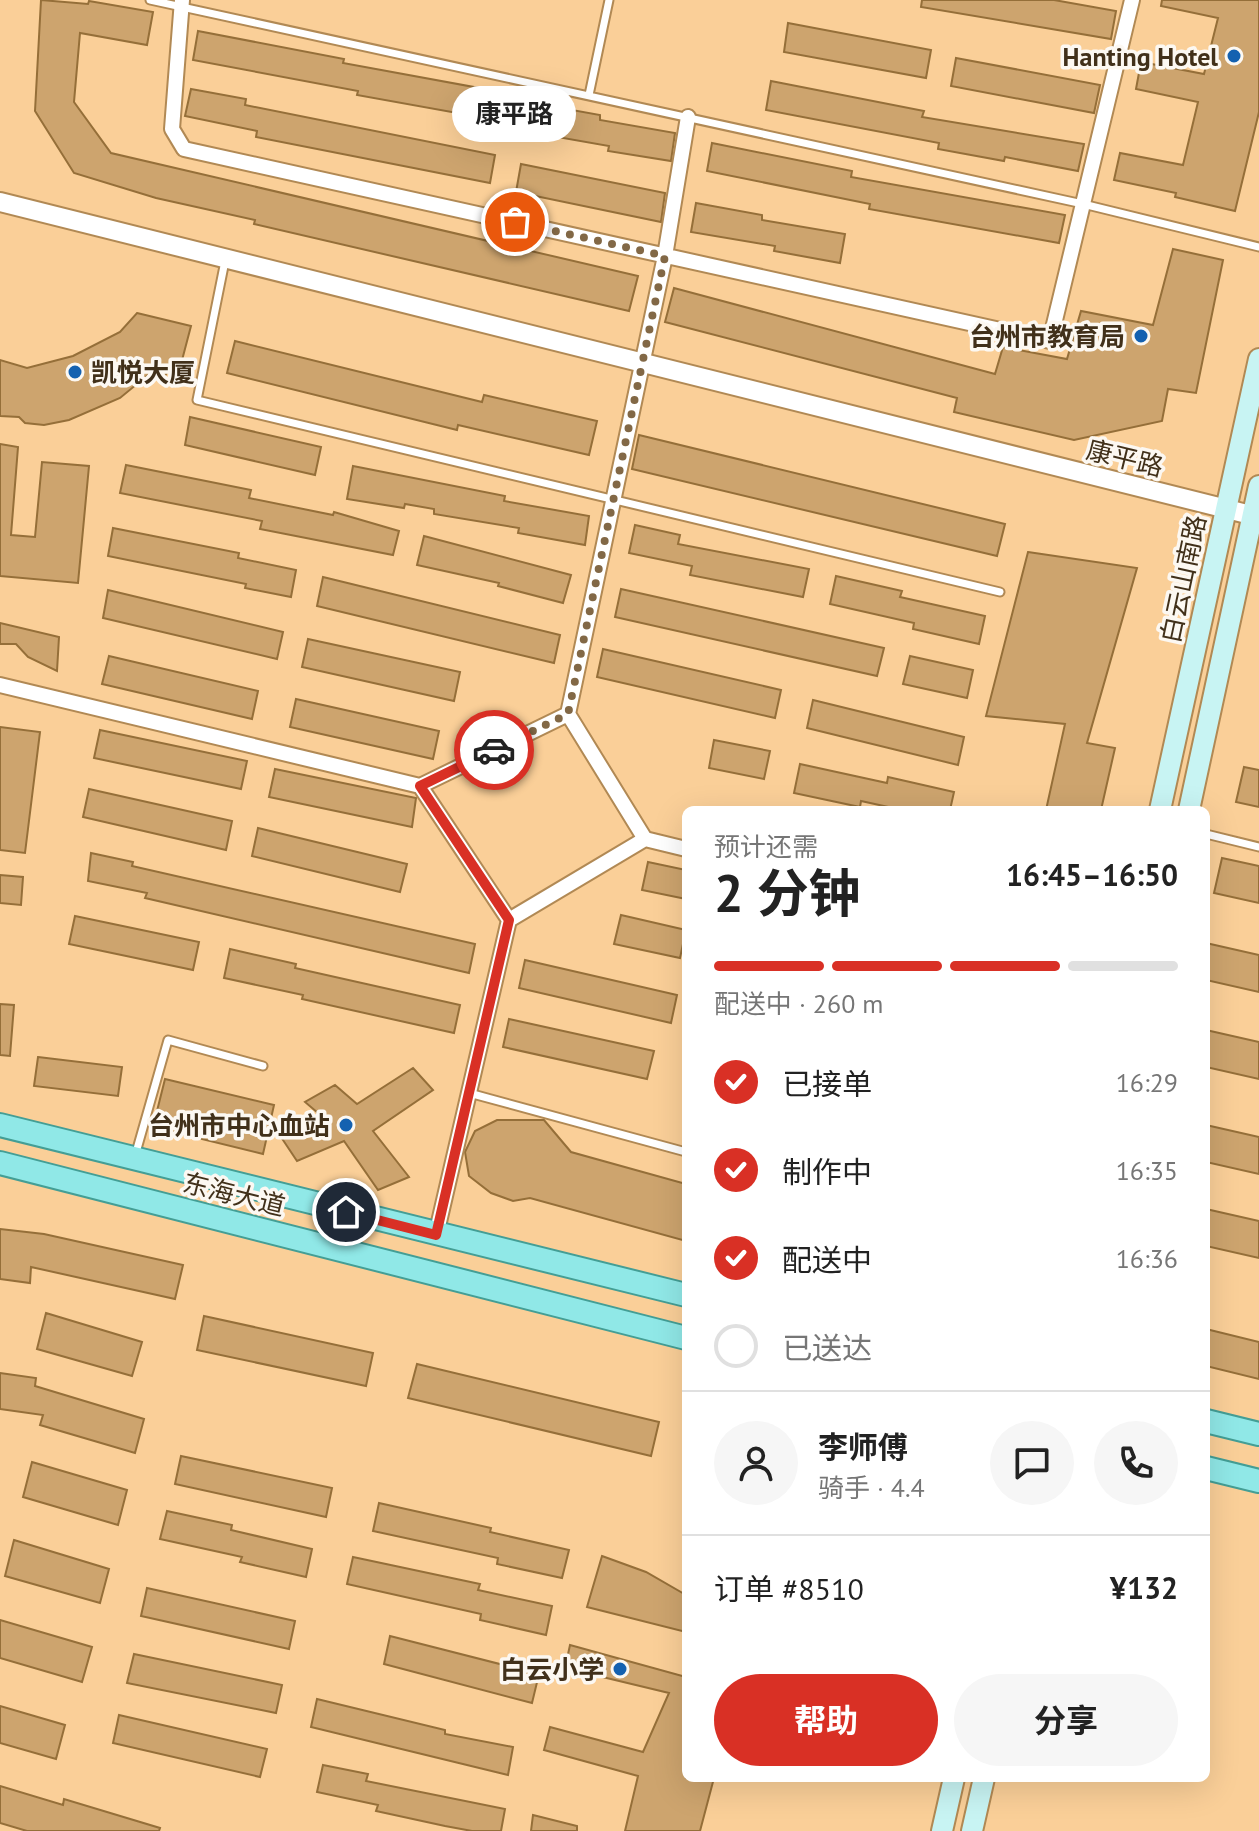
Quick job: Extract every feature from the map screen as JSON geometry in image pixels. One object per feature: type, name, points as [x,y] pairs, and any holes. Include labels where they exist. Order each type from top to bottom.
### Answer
[{"type":"main road","name":"白云山南路","points":[[1161,806],[1259,359]]},
{"type":"main road","name":"白云山南路","points":[[1190,806],[1256,516],[1259,486]]},
{"type":"main road","name":"东海大道","points":[[0,1125],[682,1294]]},
{"type":"main road","name":"东海大道","points":[[0,1163],[682,1337]]},
{"type":"main road","points":[[1210,1422],[1259,1434]]},
{"type":"main road","points":[[1210,1469],[1259,1481]]},
{"type":"main road","points":[[942,1831],[953,1782]]},
{"type":"main road","points":[[972,1831],[983,1782]]},
{"type":"street","points":[[182,4],[172,129],[184,149],[1050,341],[1132,0]]},
{"type":"street","points":[[645,839],[568,714],[665,256],[688,117]]},
{"type":"street","name":"康平路","points":[[0,202],[1256,516]]},
{"type":"street","points":[[0,685],[420,786],[568,714]]},
{"type":"street","points":[[420,786],[509,920]]},
{"type":"street","points":[[436,1235],[509,920],[645,839],[682,848]]},
{"type":"lane","points":[[150,0],[182,4],[1083,204],[1259,247]]},
{"type":"lane","points":[[589,95],[609,0]]},
{"type":"lane","points":[[226,259],[197,400],[1000,592]]},
{"type":"lane","points":[[1210,835],[1259,847]]},
{"type":"lane","points":[[134,1159],[168,1040],[263,1066]]},
{"type":"lane","points":[[469,1093],[682,1151]]},
{"type":"building","points":[[41,0],[88,4],[89,1],[153,12],[147,45],[80,33],[74,102],[111,153],[638,276],[629,311],[254,224],[255,220],[156,198],[74,173],[35,111]]},
{"type":"building","points":[[922,0],[1054,0],[1116,11],[1111,39],[921,7]]},
{"type":"building","name":"Hanting Hotel","points":[[1162,0],[1259,0],[1259,112],[1235,211],[1175,197],[1176,193],[1114,180],[1120,153],[1183,165],[1198,102],[1136,89],[1141,62],[1204,74],[1218,18],[1161,6]]},
{"type":"building","points":[[788,23],[931,50],[926,78],[784,52]]},
{"type":"building","points":[[198,31],[344,59],[343,63],[512,94],[511,99],[600,115],[600,120],[675,133],[671,161],[608,151],[609,146],[529,132],[530,126],[357,95],[358,91],[193,60]]},
{"type":"building","points":[[956,58],[1100,85],[1094,113],[951,86]]},
{"type":"building","points":[[771,81],[924,111],[922,117],[1084,144],[1078,171],[1005,157],[1004,161],[938,149],[939,143],[766,110]]},
{"type":"building","points":[[191,89],[246,99],[245,105],[495,155],[490,183],[256,137],[257,131],[185,116]]},
{"type":"building","points":[[712,143],[852,171],[851,177],[1065,215],[1059,243],[869,209],[870,204],[707,171]]},
{"type":"building","points":[[521,164],[665,193],[661,222],[516,192]]},
{"type":"building","points":[[696,203],[762,215],[762,220],[845,234],[840,263],[774,251],[775,246],[691,232]]},
{"type":"building","name":"台州市教育局","points":[[1173,249],[1223,260],[1196,393],[1168,389],[1162,421],[1074,440],[954,412],[957,398],[665,322],[674,288],[995,374],[1003,347],[1067,359],[1081,311],[1153,325]]},
{"type":"building","name":"凯悦大厦","points":[[137,313],[191,326],[181,364],[172,362],[164,378],[154,370],[120,398],[69,420],[44,425],[25,423],[19,417],[0,416],[0,360],[27,368],[73,356],[120,332]]},
{"type":"building","points":[[235,341],[482,402],[484,395],[597,421],[589,455],[458,425],[457,430],[227,373]]},
{"type":"building","points":[[190,417],[321,447],[315,475],[185,445]]},
{"type":"building","points":[[639,435],[1005,524],[997,556],[632,469]]},
{"type":"building","points":[[0,444],[18,447],[11,535],[35,537],[42,462],[89,466],[78,583],[0,576]]},
{"type":"building","points":[[126,465],[251,490],[249,498],[333,515],[334,512],[399,531],[393,555],[260,529],[262,521],[120,493]]},
{"type":"building","points":[[353,466],[505,496],[504,501],[589,516],[585,545],[518,533],[519,528],[434,514],[434,509],[405,504],[404,508],[347,499]]},
{"type":"building","points":[[635,525],[680,535],[678,544],[809,569],[803,597],[690,575],[692,566],[629,553]]},
{"type":"building","points":[[113,528],[239,553],[238,558],[296,570],[291,597],[245,588],[246,584],[108,556]]},
{"type":"building","points":[[424,536],[571,575],[563,603],[498,586],[499,583],[417,565]]},
{"type":"building","points":[[1028,552],[1137,568],[1087,743],[1115,748],[1102,806],[1047,806],[1065,724],[986,716]]},
{"type":"building","points":[[836,576],[902,591],[900,597],[985,616],[979,644],[913,629],[914,623],[830,604]]},
{"type":"building","points":[[323,577],[560,635],[554,663],[317,606]]},
{"type":"building","points":[[621,589],[884,648],[877,676],[615,617]]},
{"type":"building","points":[[108,590],[283,632],[277,659],[103,618]]},
{"type":"building","points":[[0,623],[59,637],[57,671],[28,657],[16,644],[0,644]]},
{"type":"building","points":[[308,639],[460,672],[454,701],[302,667]]},
{"type":"building","points":[[603,649],[781,690],[775,718],[597,677]]},
{"type":"building","points":[[109,656],[258,691],[252,719],[102,684]]},
{"type":"building","points":[[910,656],[973,670],[967,698],[903,684]]},
{"type":"building","points":[[296,699],[439,731],[433,759],[290,727]]},
{"type":"building","points":[[813,700],[964,737],[958,765],[807,728]]},
{"type":"building","points":[[0,727],[40,732],[25,853],[0,850]]},
{"type":"building","points":[[100,730],[247,761],[241,789],[94,758]]},
{"type":"building","points":[[714,740],[770,751],[764,779],[709,768]]},
{"type":"building","points":[[800,764],[887,783],[888,777],[954,792],[951,806],[884,806],[861,801],[860,806],[855,806],[794,793]]},
{"type":"building","points":[[1244,767],[1259,770],[1259,807],[1236,802]]},
{"type":"building","points":[[275,769],[416,798],[412,827],[269,797]]},
{"type":"building","points":[[89,789],[232,821],[226,850],[83,817]]},
{"type":"building","points":[[258,828],[407,864],[400,892],[252,856]]},
{"type":"building","points":[[91,853],[133,862],[132,866],[475,944],[469,973],[145,898],[147,893],[88,881]]},
{"type":"building","points":[[1222,858],[1259,866],[1259,903],[1214,893]]},
{"type":"building","points":[[648,862],[682,869],[682,898],[642,890]]},
{"type":"building","points":[[0,875],[23,877],[21,905],[0,903]]},
{"type":"building","points":[[621,915],[682,929],[680,958],[614,944]]},
{"type":"building","points":[[75,916],[199,942],[193,970],[69,944]]},
{"type":"building","points":[[1210,944],[1259,955],[1259,992],[1210,981]]},
{"type":"building","points":[[230,949],[296,964],[295,968],[460,1005],[454,1033],[224,978]]},
{"type":"building","points":[[525,960],[677,995],[671,1023],[519,988]]},
{"type":"building","points":[[0,1004],[14,1005],[10,1056],[0,1055]]},
{"type":"building","points":[[509,1019],[654,1051],[647,1079],[503,1047]]},
{"type":"building","points":[[1210,1031],[1259,1042],[1259,1079],[1210,1068]]},
{"type":"building","points":[[38,1057],[122,1067],[118,1096],[34,1086]]},
{"type":"building","name":"台州市中心血站","points":[[413,1068],[433,1090],[373,1131],[409,1177],[378,1190],[344,1141],[297,1161],[281,1137],[325,1119],[305,1102],[335,1085],[357,1104]]},
{"type":"building","points":[[165,1079],[274,1105],[263,1154],[153,1127]]},
{"type":"building","points":[[497,1120],[544,1120],[571,1152],[682,1183],[682,1240],[530,1198],[513,1201],[491,1193],[469,1176],[465,1152],[475,1131]]},
{"type":"building","points":[[1210,1126],[1259,1137],[1259,1174],[1210,1163]]},
{"type":"building","points":[[1210,1210],[1259,1221],[1259,1258],[1210,1247]]},
{"type":"building","points":[[0,1229],[44,1234],[183,1265],[175,1299],[31,1267],[30,1283],[0,1279]]},
{"type":"building","points":[[46,1313],[142,1342],[132,1376],[37,1349]]},
{"type":"building","points":[[204,1316],[373,1353],[366,1386],[197,1350]]},
{"type":"building","points":[[1210,1330],[1259,1342],[1259,1379],[1210,1367]]},
{"type":"building","points":[[417,1364],[659,1422],[651,1456],[408,1398]]},
{"type":"building","points":[[0,1373],[36,1378],[35,1386],[144,1419],[135,1453],[40,1425],[43,1415],[0,1409]]},
{"type":"building","points":[[181,1456],[332,1488],[326,1517],[175,1484]]},
{"type":"building","points":[[32,1462],[127,1490],[118,1525],[23,1497]]},
{"type":"building","points":[[379,1503],[491,1528],[490,1532],[569,1550],[562,1578],[497,1564],[498,1558],[373,1531]]},
{"type":"building","points":[[167,1511],[232,1525],[231,1530],[312,1549],[306,1577],[240,1562],[242,1557],[160,1539]]},
{"type":"building","points":[[14,1540],[109,1569],[100,1603],[5,1576]]},
{"type":"building","points":[[602,1556],[646,1572],[682,1593],[682,1631],[587,1607]]},
{"type":"building","points":[[353,1557],[480,1584],[478,1590],[552,1606],[546,1635],[480,1620],[481,1614],[347,1584]]},
{"type":"building","points":[[147,1588],[295,1621],[289,1649],[141,1616]]},
{"type":"building","points":[[0,1620],[92,1647],[82,1682],[0,1658]]},
{"type":"building","points":[[390,1636],[539,1674],[532,1703],[384,1664]]},
{"type":"building","points":[[570,1645],[682,1676],[682,1782],[713,1782],[700,1831],[625,1831],[638,1776],[544,1750],[550,1727],[643,1752],[669,1693],[565,1668]]},
{"type":"building","points":[[134,1654],[282,1685],[276,1713],[127,1683]]},
{"type":"building","points":[[317,1699],[445,1730],[445,1734],[513,1747],[508,1775],[311,1727]]},
{"type":"building","points":[[0,1706],[65,1725],[56,1759],[0,1743]]},
{"type":"building","points":[[119,1715],[267,1749],[260,1777],[113,1743]]},
{"type":"building","points":[[323,1765],[368,1774],[366,1781],[505,1809],[501,1831],[472,1831],[445,1826],[376,1811],[378,1805],[317,1792]]},
{"type":"building","points":[[0,1786],[63,1805],[64,1799],[160,1828],[159,1831],[27,1831],[0,1823]]},
{"type":"building","points":[[533,1815],[577,1826],[577,1831],[531,1831]]},
{"type":"way so far","points":[[494,750],[568,714],[665,256],[515,222]]},
{"type":"place","name":"Hanting Hotel","points":[[1234,56]]},
{"type":"place","name":"康平路","points":[[515,222]]},
{"type":"place","name":"台州市教育局","points":[[1141,336]]},
{"type":"place","name":"凯悦大厦","points":[[75,372]]},
{"type":"place","name":"台州市中心血站","points":[[346,1125]]},
{"type":"place","name":"白云小学","points":[[620,1669]]},
{"type":"route","points":[[346,1212],[436,1235],[509,920],[420,786],[494,750]]}]
